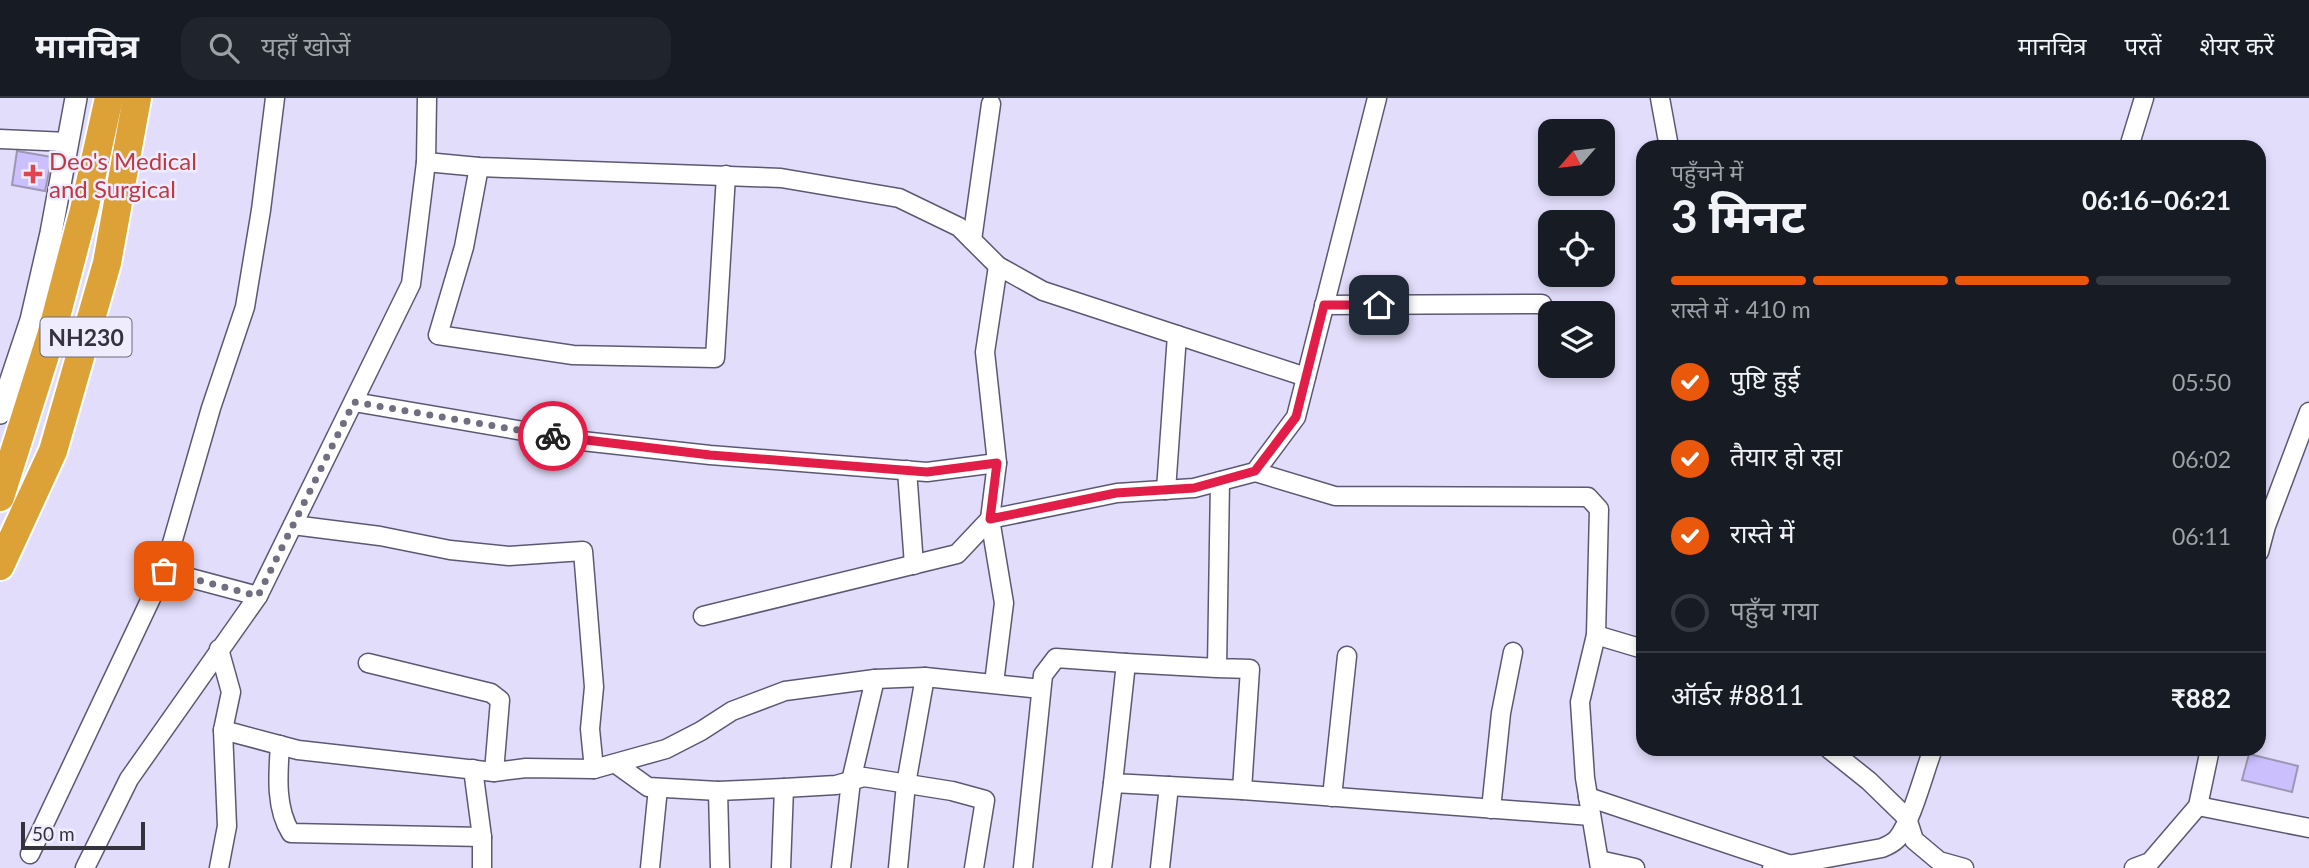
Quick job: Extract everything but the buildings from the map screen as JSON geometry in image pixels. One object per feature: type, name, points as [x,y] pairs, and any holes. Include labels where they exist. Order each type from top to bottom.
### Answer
[{"type":"highway","name":"NH230","points":[[0,497],[51,336],[109,98]]},
{"type":"highway","name":"NH230","points":[[0,566],[53,451],[107,263],[137,98]]},
{"type":"street","points":[[0,412],[31,320],[76,98]]},
{"type":"street","points":[[30,854],[164,571],[211,408],[245,307],[275,98]]},
{"type":"street","points":[[85,868],[129,779],[258,596],[411,284],[426,162],[427,98]]},
{"type":"street","points":[[1255,471],[1296,417],[1377,98]]},
{"type":"street","points":[[1660,98],[1668,140]]},
{"type":"street","points":[[2131,140],[2144,98]]},
{"type":"street","points":[[972,240],[991,104]]},
{"type":"street","points":[[0,139],[68,142]]},
{"type":"street","points":[[426,162],[480,167],[781,177],[899,198],[959,227],[998,266],[1043,291],[1306,377]]},
{"type":"street","points":[[480,167],[464,247],[438,335],[573,355],[715,358],[726,175]]},
{"type":"street","points":[[994,683],[1004,603],[990,519],[997,463],[985,352],[998,266]]},
{"type":"street","points":[[1324,305],[1538,304]]},
{"type":"street","points":[[1166,490],[1177,335]]},
{"type":"street","points":[[354,402],[582,440],[710,455],[927,472],[997,463]]},
{"type":"street","points":[[2266,526],[2309,412]]},
{"type":"street","points":[[907,470],[914,565]]},
{"type":"street","points":[[703,616],[957,554],[990,519],[1116,493],[1194,488],[1255,471],[1335,496],[1588,497],[1599,509],[1596,635],[1580,702],[1588,797],[1600,864],[1635,868]]},
{"type":"street","points":[[1217,668],[1220,481]]},
{"type":"street","points":[[293,525],[380,536],[450,550],[509,556],[583,551],[594,687],[590,729],[594,769]]},
{"type":"street","points":[[164,571],[258,596]]},
{"type":"street","points":[[1596,635],[1636,647]]},
{"type":"street","points":[[219,649],[232,692],[223,730],[227,825],[219,868]]},
{"type":"street","points":[[1491,808],[1501,713],[1513,652]]},
{"type":"street","points":[[1332,797],[1347,656]]},
{"type":"street","points":[[1023,868],[1043,676],[1056,658],[1250,669],[1242,790]]},
{"type":"street","points":[[368,663],[491,693],[500,700],[494,772]]},
{"type":"street","points":[[1102,868],[1126,663]]},
{"type":"street","points":[[898,868],[906,784],[925,677]]},
{"type":"street","points":[[223,730],[298,750],[494,772],[526,768],[594,769],[666,749],[732,711],[785,691],[925,677],[1041,689]]},
{"type":"street","points":[[841,868],[851,781],[875,680]]},
{"type":"street","points":[[280,745],[279,798],[284,822],[291,833],[482,837]]},
{"type":"street","points":[[1838,756],[1869,781],[1907,818],[1914,840],[1940,861],[1964,868]]},
{"type":"street","points":[[1588,797],[1780,866],[1862,860],[1897,839],[1930,756]]},
{"type":"street","points":[[2134,868],[2150,862],[2198,806],[2209,756]]},
{"type":"street","points":[[616,764],[648,787],[658,788],[718,791],[784,788],[836,785],[864,777],[952,791],[985,800],[974,868]]},
{"type":"street","points":[[473,769],[482,837],[482,868]]},
{"type":"street","points":[[1113,783],[1591,816]]},
{"type":"street","points":[[1160,868],[1168,786]]},
{"type":"street","points":[[650,868],[658,788]]},
{"type":"street","points":[[781,868],[784,788]]},
{"type":"street","points":[[718,791],[720,868]]},
{"type":"street","points":[[2198,806],[2309,828]]},
{"type":"way so far","points":[[164,571],[258,596],[354,402],[553,436]]},
{"type":"place","name":"Deo's Medical and Surgical","points":[[33,174]]},
{"type":"route","points":[[553,436],[710,455],[927,472],[997,463],[990,519],[1116,493],[1194,488],[1255,471],[1296,417],[1324,305],[1379,305]]}]
